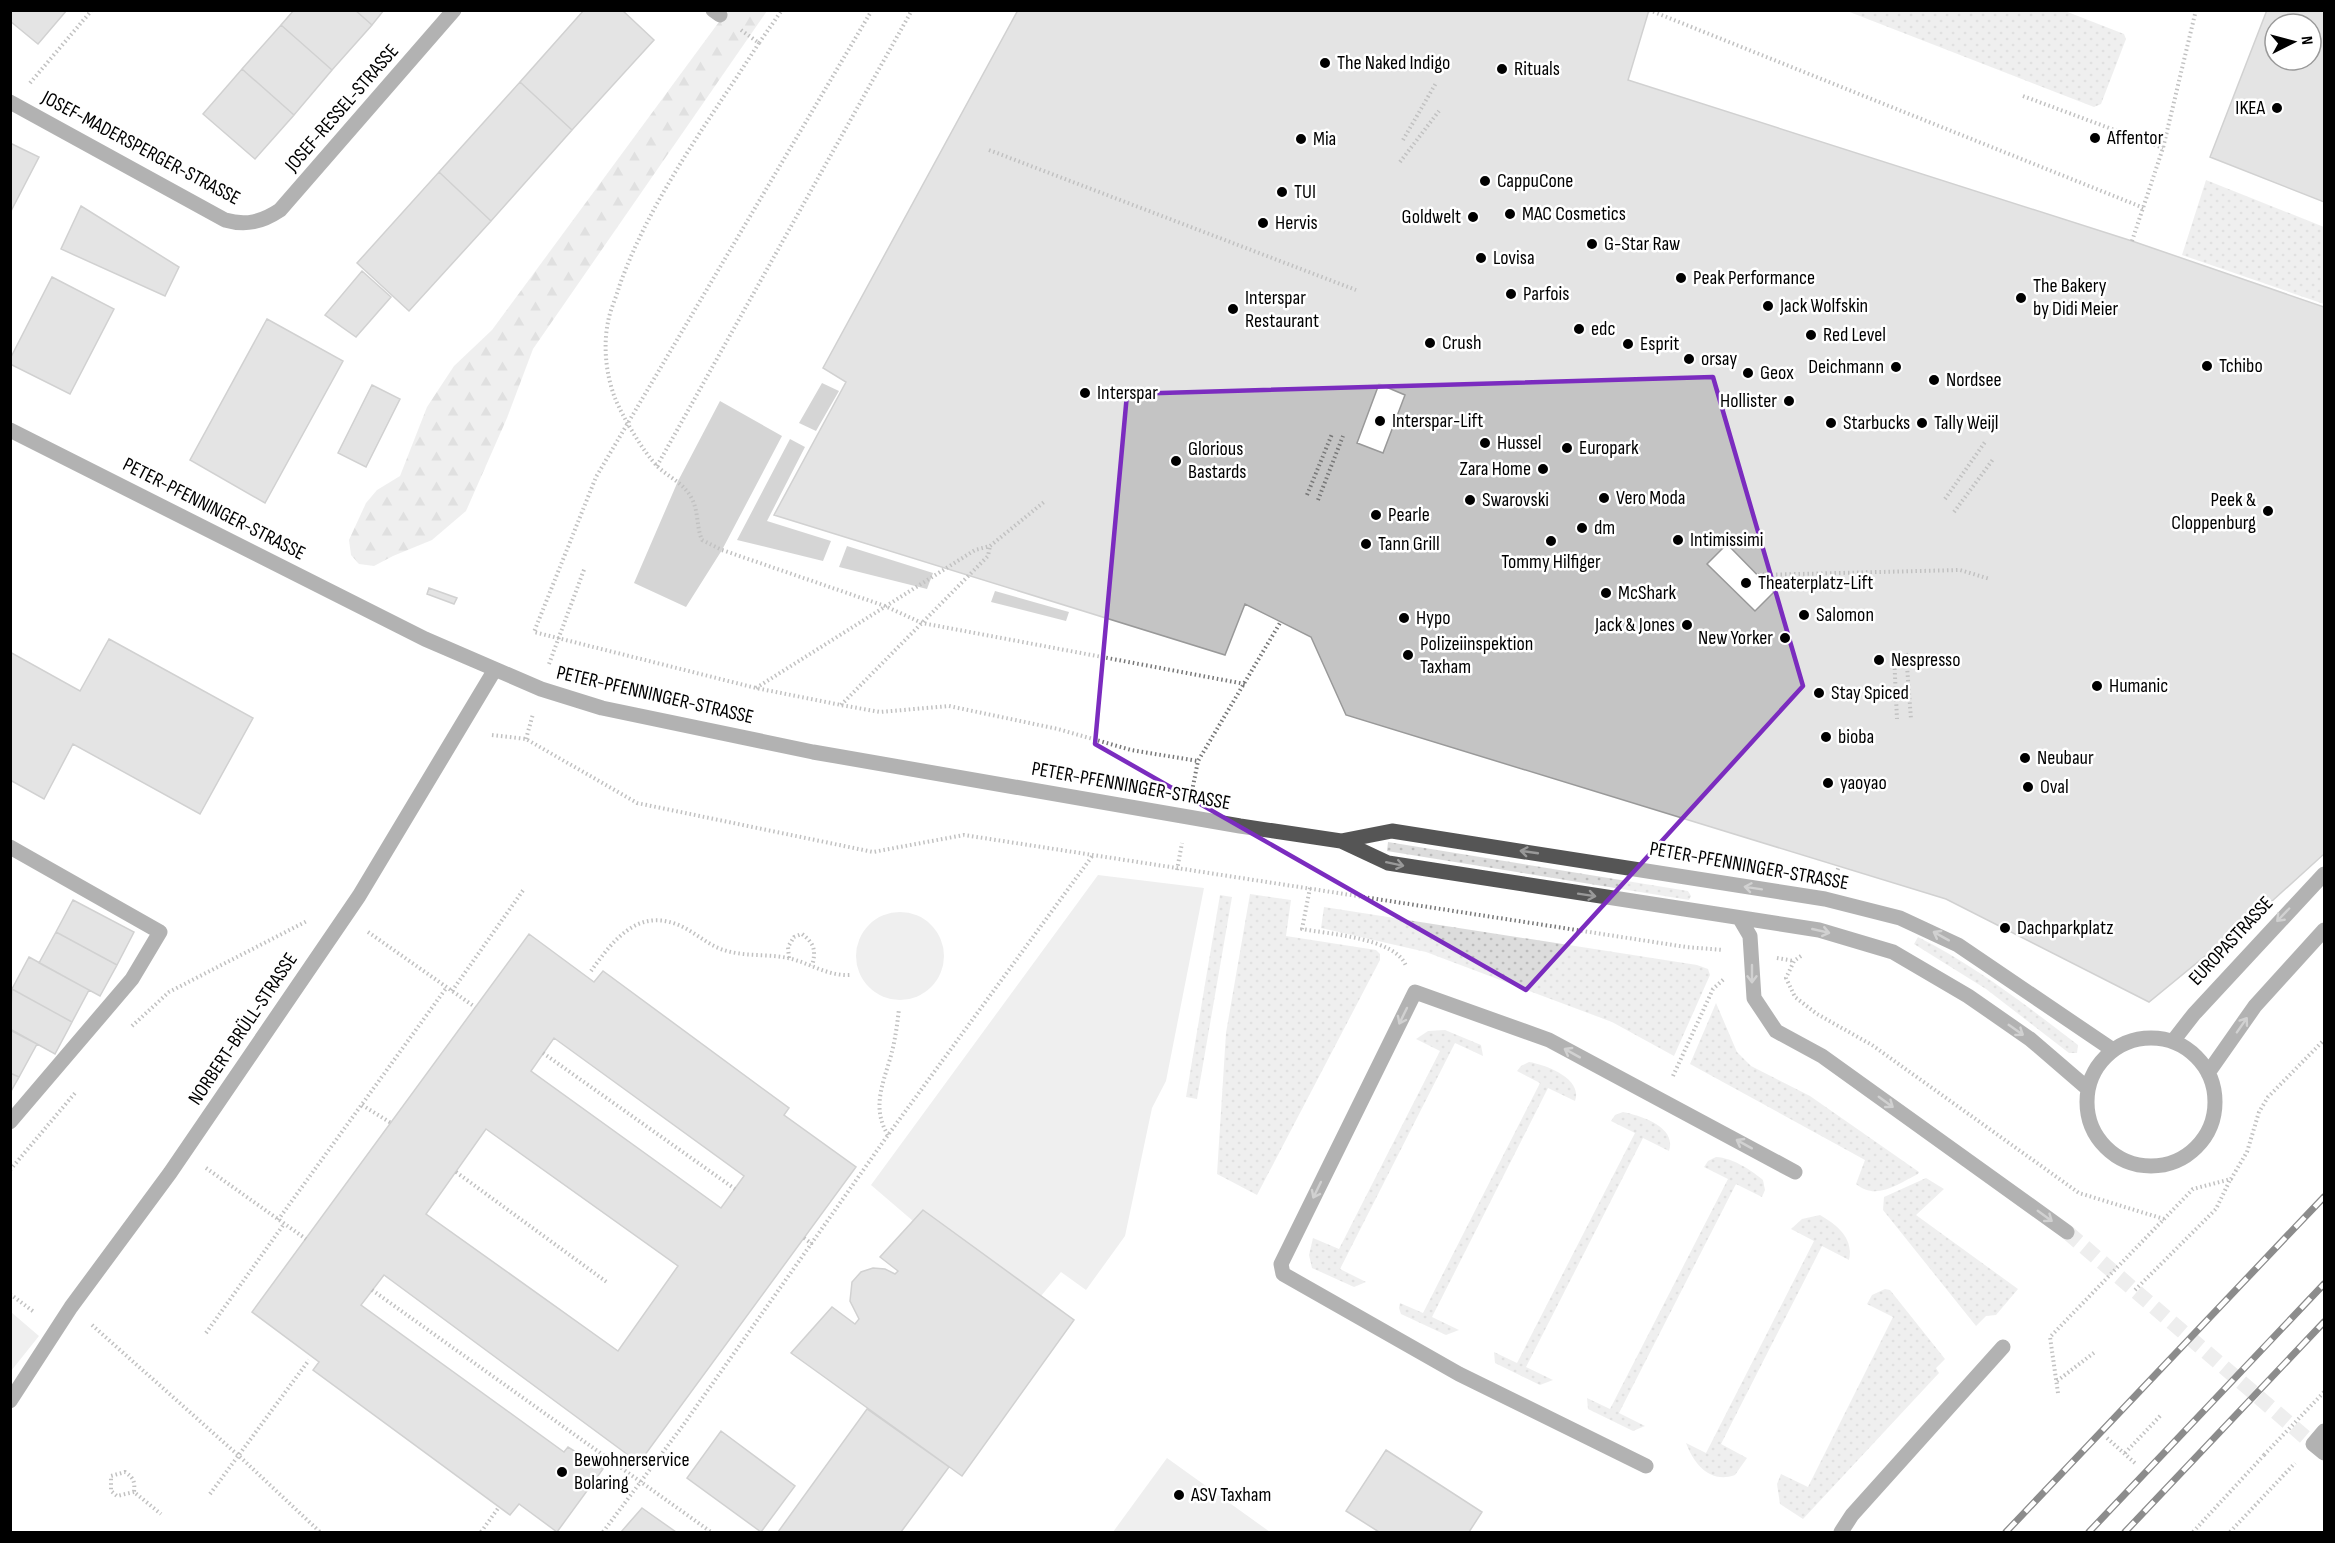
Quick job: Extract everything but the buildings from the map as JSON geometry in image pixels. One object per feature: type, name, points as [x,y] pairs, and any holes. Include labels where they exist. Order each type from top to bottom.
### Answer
[{"type":"street","name":"JOSEF-RESSEL-STRASSE","points":[[253,222],[267,219],[280,210],[454,10]]},
{"type":"street","name":"JOSEF-MADERSPERGER-STRASSE","points":[[12,103],[225,220],[240,224],[253,222]]},
{"type":"street","name":"PETER-PFENNINGER-STRASSE","points":[[10,430],[425,639],[541,689],[602,708],[813,752],[1240,826],[1341,841],[1388,863],[1819,930],[1893,952],[1968,996],[2030,1040],[2087,1088]]},
{"type":"street","name":"NORBERT-BRÜLL-STRASSE","points":[[10,1401],[70,1306],[184,1152],[345,916],[494,670]]},
{"type":"street","name":"PETER-PFENNINGER-STRASSE","points":[[1341,841],[1392,831],[1825,899],[1876,911],[1930,930],[1958,945],[2113,1050]]},
{"type":"street","points":[[10,848],[160,932],[132,979],[10,1122]]},
{"type":"street","name":"EUROPASTRASSE","points":[[2173,1041],[2202,1005],[2325,874]]},
{"type":"street","points":[[1740,919],[1750,936],[1751,981],[1754,998],[1776,1031],[1822,1056],[2067,1232]]},
{"type":"street","points":[[2208,1073],[2255,1006],[2325,930]]},
{"type":"street","points":[[1646,1466],[1459,1374],[1283,1274],[1281,1264],[1415,992],[1549,1040],[1796,1172]]},
{"type":"street","points":[[2152,1037],[2173,1041],[2188,1048],[2200,1059],[2208,1073],[2215,1093],[2214,1115],[2206,1135],[2193,1152],[2175,1163],[2154,1167],[2133,1165],[2115,1157],[2100,1143],[2091,1127],[2086,1107],[2087,1088],[2092,1073],[2113,1050],[2131,1040],[2152,1037]]},
{"type":"street","points":[[1841,1533],[1852,1515],[2003,1347]]},
{"type":"street","points":[[2319,1449],[2325,1431]]},
{"type":"path","points":[[12,103],[92,10]]},
{"type":"path","points":[[782,10],[666,187],[628,262],[608,321],[606,359],[614,397],[627,423],[657,466],[678,481],[691,496],[697,510],[697,528],[702,540],[722,550],[885,606],[922,623],[1245,684]]},
{"type":"path","points":[[872,10],[597,477],[534,632],[558,640],[756,688],[841,705],[880,712],[949,706],[1058,729],[1131,750],[1198,761],[1280,623]]},
{"type":"path","points":[[657,466],[912,10]]},
{"type":"path","points":[[1649,10],[2144,208]]},
{"type":"path","points":[[2132,241],[2163,148],[2196,10]]},
{"type":"path","points":[[716,13],[759,43]]},
{"type":"path","points":[[1403,140],[1436,82]]},
{"type":"path","points":[[2023,96],[2163,148]]},
{"type":"path","points":[[1400,162],[1439,111]]},
{"type":"path","points":[[989,150],[1356,290]]},
{"type":"path","points":[[1308,495],[1332,434]]},
{"type":"path","points":[[1318,500],[1343,436]]},
{"type":"path","points":[[1945,499],[1985,442]]},
{"type":"path","points":[[1954,512],[1994,458]]},
{"type":"path","points":[[756,688],[975,550],[990,546],[1044,502]]},
{"type":"path","points":[[841,705],[988,556],[990,546]]},
{"type":"path","points":[[558,640],[585,567]]},
{"type":"path","points":[[1758,575],[1960,570],[1990,579]]},
{"type":"path","points":[[1906,653],[1911,719]]},
{"type":"path","points":[[1894,655],[1897,719]]},
{"type":"path","points":[[492,735],[526,739],[637,803],[873,852],[964,835],[1686,947],[1752,953]]},
{"type":"path","points":[[603,1533],[888,1135],[1094,855]]},
{"type":"path","points":[[1825,899],[1839,866]]},
{"type":"path","points":[[1310,888],[1302,929],[1377,943],[1403,958],[1415,992]]},
{"type":"path","points":[[452,991],[524,889]]},
{"type":"path","points":[[130,1027],[169,992],[262,941],[316,916]]},
{"type":"path","points":[[345,916],[476,1007]]},
{"type":"path","points":[[591,971],[629,927],[642,921],[675,924],[731,952],[789,958],[836,976],[850,975]]},
{"type":"path","points":[[1819,930],[1813,947],[1794,962],[1786,978],[1795,997],[1817,1014],[1872,1045],[2079,1192],[2164,1219]]},
{"type":"path","points":[[789,958],[788,947],[794,937],[802,934],[812,941],[815,951],[812,966]]},
{"type":"path","points":[[1661,1100],[1713,989],[1752,953]]},
{"type":"path","points":[[278,1220],[447,987]]},
{"type":"path","points":[[888,1135],[882,1125],[879,1101],[895,1039],[899,1009]]},
{"type":"path","points":[[2135,1290],[2216,1209],[2247,1152],[2259,1112],[2268,1097],[2325,1040]]},
{"type":"path","points":[[543,1053],[735,1189]]},
{"type":"path","points":[[10,1170],[78,1090]]},
{"type":"path","points":[[362,1105],[391,1123]]},
{"type":"path","points":[[184,1152],[306,1239]]},
{"type":"path","points":[[456,1172],[608,1283]]},
{"type":"path","points":[[2058,1393],[2050,1337],[2193,1189],[2231,1179]]},
{"type":"path","points":[[206,1333],[284,1224]]},
{"type":"path","points":[[804,1238],[812,1244]]},
{"type":"path","points":[[372,1290],[711,1533]]},
{"type":"path","points":[[10,1294],[42,1318]]},
{"type":"path","points":[[70,1306],[238,1455],[320,1533]]},
{"type":"path","points":[[2057,1381],[2095,1352]]},
{"type":"path","points":[[210,1494],[309,1360]]},
{"type":"path","points":[[2193,1533],[2325,1392]]},
{"type":"path","points":[[2125,1453],[2161,1415]]},
{"type":"path","points":[[2107,1438],[2138,1465]]},
{"type":"path","points":[[2230,1533],[2319,1449]]},
{"type":"path","points":[[125,1472],[135,1483],[134,1492],[117,1496],[111,1491],[111,1476],[125,1472]]},
{"type":"path","points":[[134,1492],[161,1514]]},
{"type":"path","points":[[481,1533],[499,1507]]},
{"type":"highlighted area","points":[[1713,377],[1803,686],[1526,990],[1095,744],[1127,394]]},
{"type":"green space","points":[[727,11],[767,11],[533,349],[507,418],[466,511],[432,540],[374,566],[359,564],[351,555],[349,540],[366,503],[377,490],[400,476],[427,407],[454,366],[492,330]]},
{"type":"green space","points":[[1847,11],[2065,11],[2124,34],[2126,39],[2101,104],[2094,107]]},
{"type":"green space","points":[[2206,180],[2324,227],[2324,304],[2182,255]]},
{"type":"green space","points":[[1388,842],[1688,891],[1691,896],[1689,900],[1387,851]]},
{"type":"green space","points":[[1098,875],[1204,888],[1166,1081],[1152,1108],[1125,1236],[1086,1290],[1061,1272],[1041,1296],[923,1210],[913,1221],[871,1185]]},
{"type":"green space","points":[[1250,894],[1291,900],[1286,936],[1376,950],[1380,954],[1380,960],[1257,1195],[1217,1174],[1226,1033]]},
{"type":"green space","points":[[1220,895],[1232,897],[1197,1099],[1186,1097]]},
{"type":"green space","points":[[1324,907],[1697,965],[1708,969],[1710,975],[1674,1056],[1612,1022],[1426,952],[1321,928]]},
{"type":"green space","points":[[900,912],[917,916],[931,925],[940,939],[944,956],[940,973],[931,987],[917,996],[900,1000],[883,996],[869,987],[860,973],[856,956],[860,939],[869,925],[883,916]]},
{"type":"green space","points":[[1918,937],[1981,974],[2020,1001],[2078,1045],[2077,1053],[2069,1053],[1986,989],[1914,944]]},
{"type":"green space","points":[[1716,1003],[1737,1052],[1751,1066],[1810,1096],[1919,1172],[1918,1174],[1887,1189],[1871,1191],[1864,1189],[1856,1184],[1865,1160],[1690,1064]]},
{"type":"green space","points":[[1445,1030],[1481,1045],[1483,1056],[1455,1043],[1340,1269],[1366,1282],[1354,1287],[1312,1268],[1309,1255],[1313,1238],[1339,1249],[1440,1051],[1416,1039],[1428,1031]]},
{"type":"green space","points":[[1529,1062],[1562,1074],[1574,1086],[1575,1101],[1548,1088],[1432,1317],[1459,1330],[1446,1335],[1401,1314],[1400,1303],[1423,1313],[1540,1083],[1517,1071]]},
{"type":"green space","points":[[1623,1112],[1639,1116],[1663,1129],[1668,1135],[1669,1151],[1643,1138],[1526,1367],[1553,1380],[1540,1385],[1495,1363],[1494,1352],[1517,1363],[1635,1133],[1611,1121],[1615,1115]]},
{"type":"green space","points":[[1716,1157],[1735,1162],[1753,1172],[1763,1180],[1765,1190],[1762,1197],[1736,1184],[1619,1413],[1645,1426],[1633,1431],[1588,1409],[1587,1398],[1610,1409],[1728,1179],[1704,1167],[1708,1161]]},
{"type":"green space","points":[[1926,1178],[1944,1189],[1916,1215],[2018,1289],[1996,1315],[1986,1316],[1976,1326],[1883,1210],[1884,1197]]},
{"type":"green space","points":[[1820,1215],[1838,1228],[1847,1239],[1849,1260],[1822,1246],[1721,1444],[1747,1458],[1735,1475],[1718,1477],[1698,1465],[1686,1443],[1706,1453],[1814,1241],[1791,1229],[1802,1219]]},
{"type":"green space","points":[[1885,1289],[1890,1290],[1945,1359],[1936,1368],[1939,1373],[1803,1519],[1780,1504],[1777,1484],[1781,1474],[1808,1487],[1893,1317],[1867,1304],[1872,1295]]},
{"type":"green space","points":[[11,1312],[39,1336],[11,1371]]},
{"type":"green space","name":"ASV Taxham","points":[[1167,1458],[1270,1532],[1113,1532]]},
{"type":"shaded area","points":[[822,383],[839,391],[816,431],[799,423]]},
{"type":"shaded area","points":[[720,401],[782,436],[722,550],[686,607],[634,583],[678,481]]},
{"type":"shaded area","points":[[790,439],[805,447],[767,521],[831,541],[823,561],[737,540]]},
{"type":"shaded area","points":[[847,546],[933,573],[927,589],[839,567]]},
{"type":"shaded area","points":[[995,591],[1069,612],[1066,621],[991,602]]},
{"type":"tunnel","points":[[2067,1232],[2313,1444]]},
{"type":"railway","points":[[2006,1532],[2324,1197]]},
{"type":"railway","points":[[2089,1532],[2324,1284]]},
{"type":"railway","points":[[2125,1532],[2324,1322]]},
{"type":"place","name":"The Naked Indigo","points":[[1325,63]]},
{"type":"place","name":"Rituals","points":[[1502,69]]},
{"type":"place","name":"IKEA","points":[[2277,108]]},
{"type":"place","name":"Affentor","points":[[2095,138]]},
{"type":"place","name":"Mia","points":[[1301,139]]},
{"type":"place","name":"CappuCone","points":[[1485,181]]},
{"type":"place","name":"TUI","points":[[1282,192]]},
{"type":"place","name":"MAC Cosmetics","points":[[1510,214]]},
{"type":"place","name":"Goldwelt","points":[[1473,217]]},
{"type":"place","name":"Hervis","points":[[1263,223]]},
{"type":"place","name":"G-Star Raw","points":[[1592,244]]},
{"type":"place","name":"Lovisa","points":[[1481,258]]},
{"type":"place","name":"Peak Performance","points":[[1681,278]]},
{"type":"place","name":"Parfois","points":[[1511,294]]},
{"type":"place","name":"The Bakery by Didi Meier","points":[[2021,298]]},
{"type":"place","name":"Jack Wolfskin","points":[[1768,306]]},
{"type":"place","name":"Interspar Restaurant","points":[[1233,309]]},
{"type":"place","name":"edc","points":[[1579,329]]},
{"type":"place","name":"Red Level","points":[[1811,335]]},
{"type":"place","name":"Crush","points":[[1430,343]]},
{"type":"place","name":"Esprit","points":[[1628,344]]},
{"type":"place","name":"orsay","points":[[1689,359]]},
{"type":"place","name":"Tchibo","points":[[2207,366]]},
{"type":"place","name":"Deichmann","points":[[1896,367]]},
{"type":"place","name":"Geox","points":[[1748,373]]},
{"type":"place","name":"Nordsee","points":[[1934,380]]},
{"type":"place","name":"Interspar","points":[[1085,393]]},
{"type":"place","name":"Hollister","points":[[1789,401]]},
{"type":"place","name":"Interspar-Lift","points":[[1380,421]]},
{"type":"place","name":"Starbucks","points":[[1831,423]]},
{"type":"place","name":"Tally Weijl","points":[[1922,423]]},
{"type":"place","name":"Hussel","points":[[1485,443]]},
{"type":"place","name":"Europark","points":[[1567,448]]},
{"type":"place","name":"Glorious Bastards","points":[[1176,461]]},
{"type":"place","name":"Zara Home","points":[[1543,469]]},
{"type":"place","name":"Vero Moda","points":[[1604,498]]},
{"type":"place","name":"Swarovski","points":[[1470,500]]},
{"type":"place","name":"Peek & Cloppenburg","points":[[2268,511]]},
{"type":"place","name":"Pearle","points":[[1376,515]]},
{"type":"place","name":"dm","points":[[1582,528]]},
{"type":"place","name":"Intimissimi","points":[[1678,540]]},
{"type":"place","name":"Tommy Hilfiger","points":[[1551,541]]},
{"type":"place","name":"Tann Grill","points":[[1366,544]]},
{"type":"place","name":"Theaterplatz-Lift","points":[[1746,583]]},
{"type":"place","name":"McShark","points":[[1606,593]]},
{"type":"place","name":"Salomon","points":[[1804,615]]},
{"type":"place","name":"Hypo","points":[[1404,618]]},
{"type":"place","name":"Jack & Jones","points":[[1687,625]]},
{"type":"place","name":"New Yorker","points":[[1785,638]]},
{"type":"place","name":"Polizeiinspektion Taxham","points":[[1408,655]]},
{"type":"place","name":"Nespresso","points":[[1879,660]]},
{"type":"place","name":"Humanic","points":[[2097,686]]},
{"type":"place","name":"Stay Spiced","points":[[1819,693]]},
{"type":"place","name":"bioba","points":[[1826,737]]},
{"type":"place","name":"Neubaur","points":[[2025,758]]},
{"type":"place","name":"yaoyao","points":[[1828,783]]},
{"type":"place","name":"Oval","points":[[2028,787]]},
{"type":"place","name":"Dachparkplatz","points":[[2005,928]]},
{"type":"place","name":"Bewohnerservice Bolaring","points":[[562,1472]]},
{"type":"place","name":"ASV Taxham","points":[[1179,1495]]}]
